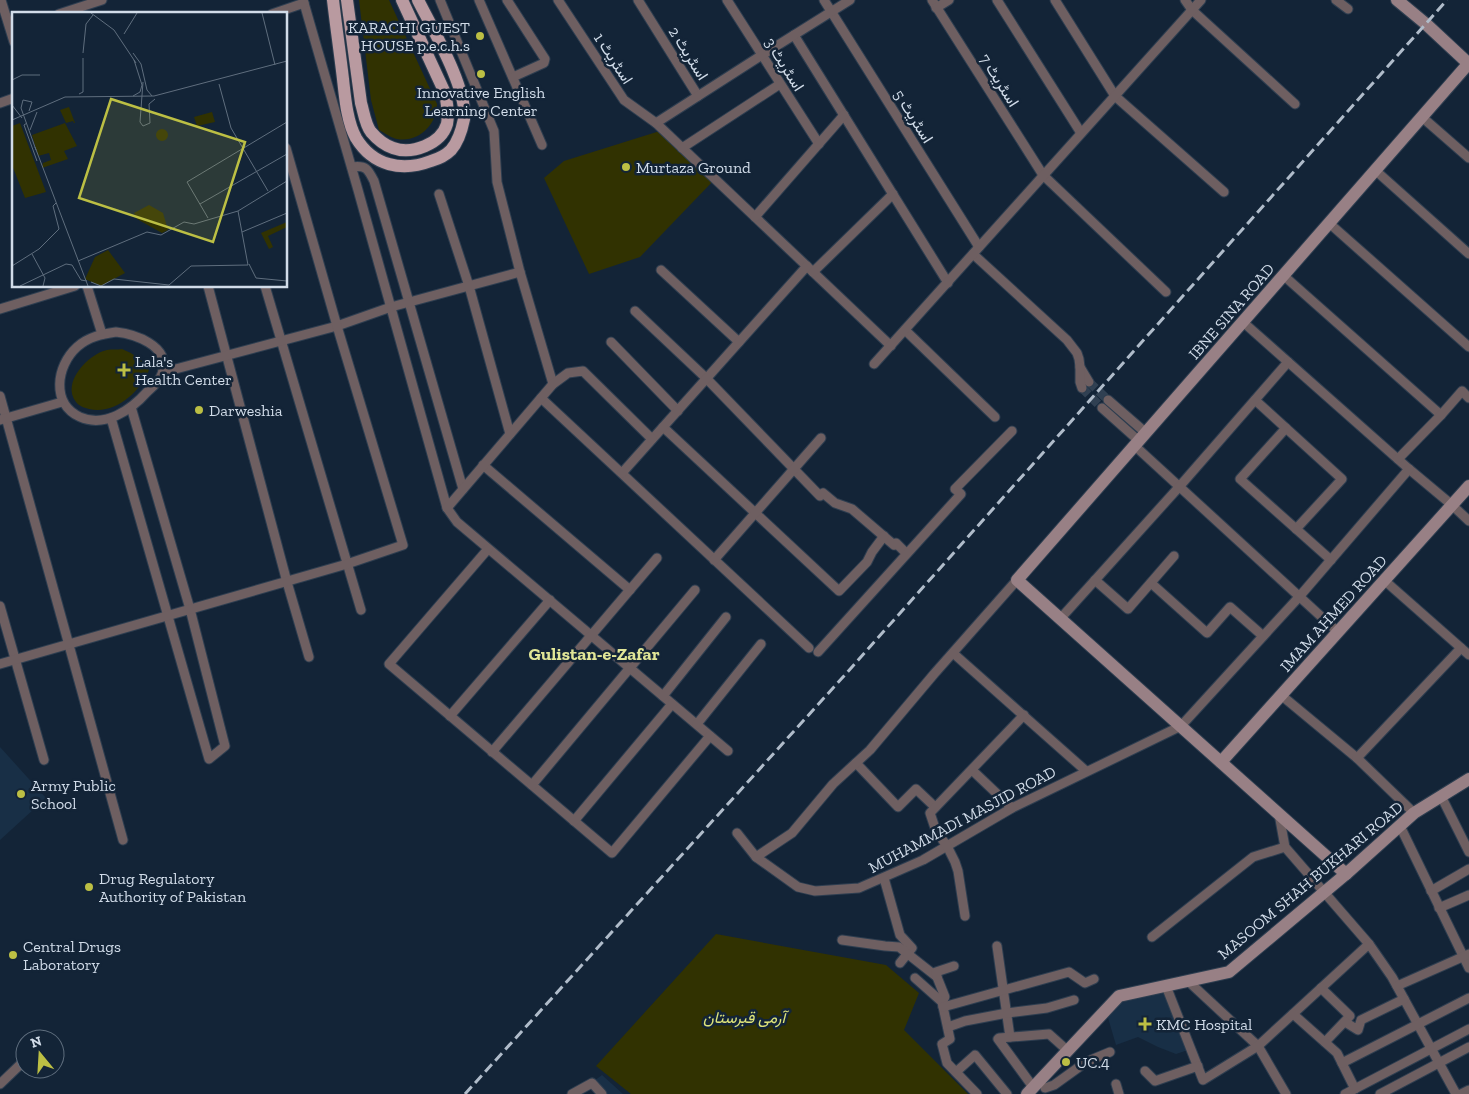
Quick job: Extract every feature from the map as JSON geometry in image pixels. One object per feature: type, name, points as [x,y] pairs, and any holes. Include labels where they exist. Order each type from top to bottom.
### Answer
[{"type":"main road","points":[[333,0],[348,114],[355,137],[367,153],[383,163],[404,168],[421,165],[437,159],[451,150],[461,133],[464,117],[463,98],[455,76],[418,0]]},
{"type":"main road","points":[[347,0],[361,103],[365,119],[370,131],[379,141],[393,149],[408,150],[425,146],[438,139],[446,124],[448,108],[442,86],[402,0]]},
{"type":"street","points":[[0,32],[12,29],[1,0]]},
{"type":"street","points":[[65,12],[102,0]]},
{"type":"street","points":[[440,0],[494,131],[497,182],[520,272],[553,384]]},
{"type":"street","points":[[479,0],[542,146]]},
{"type":"street","points":[[507,0],[545,60],[544,63],[513,78]]},
{"type":"street","name":"اسٹریٹ 1","points":[[558,0],[624,100],[656,123],[891,346]]},
{"type":"street","name":"اسٹریٹ 2","points":[[638,0],[698,96]]},
{"type":"street","name":"اسٹریٹ 3","points":[[727,0],[819,144]]},
{"type":"street","name":"اسٹریٹ 5","points":[[824,0],[976,251],[1067,340],[1079,360],[1085,385]]},
{"type":"street","points":[[656,123],[850,0]]},
{"type":"street","points":[[934,4],[949,0]]},
{"type":"street","points":[[997,0],[1082,133]]},
{"type":"street","points":[[1055,0],[1115,96],[1224,192]]},
{"type":"street","points":[[1185,0],[1192,10],[1295,104]]},
{"type":"street","points":[[874,364],[1201,0]]},
{"type":"street","points":[[1336,0],[1348,9]]},
{"type":"street","points":[[1397,0],[1469,64]]},
{"type":"street","points":[[277,12],[303,1],[352,167],[447,508],[457,522],[488,549],[728,751]]},
{"type":"street","name":"اسٹریٹ 7","points":[[934,4],[1043,175],[1166,292]]},
{"type":"street","points":[[794,35],[948,282]]},
{"type":"street","name":"IBNE SINA ROAD","points":[[1017,580],[1469,64]]},
{"type":"street","points":[[682,148],[780,84]]},
{"type":"street","points":[[0,103],[12,99]]},
{"type":"street","points":[[755,217],[844,115]]},
{"type":"street","points":[[1422,117],[1469,158]]},
{"type":"street","points":[[0,664],[287,582],[403,545],[288,155]]},
{"type":"street","points":[[352,167],[361,166],[369,170],[374,181],[463,489]]},
{"type":"street","points":[[1375,170],[1469,254]]},
{"type":"street","points":[[439,194],[468,286],[510,434]]},
{"type":"street","points":[[622,473],[739,342],[810,269],[893,194]]},
{"type":"street","points":[[1329,223],[1469,347]]},
{"type":"street","points":[[661,270],[739,342]]},
{"type":"street","points":[[163,370],[168,371],[337,326],[391,307],[520,272]]},
{"type":"street","points":[[1283,275],[1440,416]]},
{"type":"street","points":[[0,309],[68,288]]},
{"type":"street","points":[[88,288],[102,334]]},
{"type":"street","points":[[209,288],[287,582],[309,657]]},
{"type":"street","points":[[266,288],[361,610]]},
{"type":"street","points":[[635,311],[706,378],[820,496],[823,493],[835,503],[852,509],[906,553]]},
{"type":"street","points":[[1242,322],[1469,521]]},
{"type":"street","points":[[905,330],[995,417]]},
{"type":"street","points":[[116,332],[142,338],[157,350],[162,361],[163,370],[153,387],[131,407],[111,418],[97,421],[82,418],[72,413],[62,402],[60,387],[61,373],[66,360],[77,347],[88,339],[102,334],[116,332]]},
{"type":"street","points":[[611,342],[678,411]]},
{"type":"street","points":[[1060,619],[1288,362]]},
{"type":"street","points":[[447,508],[553,384],[568,373],[583,371],[652,440]]},
{"type":"street","points":[[1398,459],[1462,392],[1469,398]]},
{"type":"street","points":[[0,396],[3,419],[124,840]]},
{"type":"street","points":[[541,398],[809,648]]},
{"type":"street","points":[[1108,400],[1179,487],[1338,632]]},
{"type":"street","points":[[1255,400],[1342,479],[1296,529]]},
{"type":"street","points":[[3,419],[62,402]]},
{"type":"street","points":[[111,418],[209,759],[225,746],[190,610],[131,407]]},
{"type":"street","points":[[1102,408],[1140,440]]},
{"type":"street","points":[[663,427],[839,591],[867,562],[884,536]]},
{"type":"street","points":[[1286,428],[1240,480],[1331,560]]},
{"type":"street","points":[[818,652],[961,494],[955,489],[1012,432]]},
{"type":"street","points":[[714,560],[821,438]]},
{"type":"street","points":[[483,466],[630,590]]},
{"type":"street","points":[[1181,726],[1299,597],[1409,469]]},
{"type":"street","name":"IMAM AHMED ROAD","points":[[1221,762],[1469,486]]},
{"type":"street","points":[[488,549],[389,664],[492,752],[612,853],[710,736]]},
{"type":"street","points":[[1095,580],[1128,609],[1174,556]]},
{"type":"street","points":[[492,752],[657,558]]},
{"type":"street","points":[[756,857],[792,833],[833,784],[870,750],[1017,580],[1346,874]]},
{"type":"street","points":[[1384,580],[1469,655]]},
{"type":"street","points":[[1150,583],[1206,633],[1230,606],[1263,636]]},
{"type":"street","points":[[532,785],[695,590]]},
{"type":"street","points":[[450,716],[550,600]]},
{"type":"street","points":[[0,606],[44,760]]},
{"type":"street","points":[[663,696],[726,617]]},
{"type":"street","points":[[697,724],[761,644]]},
{"type":"street","points":[[1357,758],[1461,648]]},
{"type":"street","points":[[953,653],[1086,771]]},
{"type":"street","points":[[1281,695],[1357,758],[1414,814]]},
{"type":"street","points":[[574,821],[672,704]]},
{"type":"street","points":[[965,916],[958,871],[947,846],[936,831],[930,813],[1024,715]]},
{"type":"street","name":"MUHAMMADI MASJID ROAD","points":[[737,833],[756,857],[798,887],[815,891],[859,888],[924,860],[1012,808],[1181,726]]},
{"type":"street","points":[[856,763],[898,807],[916,789],[935,807]]},
{"type":"street","points":[[972,770],[1012,808]]},
{"type":"street","name":"MASOOM SHAH BUKHARI ROAD","points":[[1039,1088],[1068,1051],[1119,996],[1229,972],[1414,814],[1469,778]]},
{"type":"street","points":[[1441,796],[1469,852]]},
{"type":"street","points":[[1279,814],[1286,847],[1369,944],[1404,998],[1456,1094]]},
{"type":"street","points":[[1400,826],[1439,908],[1466,955],[1469,968]]},
{"type":"street","points":[[1152,937],[1253,857],[1286,847]]},
{"type":"street","points":[[1431,891],[1469,869]]},
{"type":"street","points":[[884,878],[900,935],[912,948],[900,963]]},
{"type":"street","points":[[1439,908],[1469,895]]},
{"type":"street","points":[[842,940],[899,947],[937,977]]},
{"type":"street","points":[[1166,986],[1203,1080],[1258,1046],[1369,944]]},
{"type":"street","points":[[997,946],[1010,1037]]},
{"type":"street","points":[[1397,986],[1466,955]]},
{"type":"street","points":[[942,1005],[946,997],[936,972],[954,966]]},
{"type":"street","points":[[942,1005],[1004,991],[1069,972],[1085,983],[1094,979]]},
{"type":"street","points":[[915,978],[942,1005],[950,1039],[942,1044],[947,1063],[977,1094]]},
{"type":"street","points":[[1188,981],[1258,1046],[1286,1094]]},
{"type":"street","points":[[1322,988],[1350,1016],[1325,1042]]},
{"type":"street","points":[[1345,1022],[1358,1030],[1361,1020],[1404,998]]},
{"type":"street","points":[[1342,1063],[1469,998]]},
{"type":"street","points":[[948,1027],[965,1021],[1047,1008],[1074,1000]]},
{"type":"street","points":[[1293,1014],[1337,1053],[1355,1089]]},
{"type":"street","points":[[1345,1094],[1469,1029]]},
{"type":"street","points":[[1068,1051],[1049,1034],[998,1039],[1039,1088],[1054,1085],[1086,1062],[1110,1052]]},
{"type":"street","points":[[1380,1094],[1469,1048]]},
{"type":"street","points":[[956,1072],[975,1055],[1008,1094]]},
{"type":"street","points":[[1145,1071],[1155,1081],[1198,1066]]},
{"type":"street","points":[[0,1084],[15,1070]]},
{"type":"street","points":[[572,1094],[583,1091],[592,1083],[602,1094]]},
{"type":"street","points":[[1116,1084],[1119,1094]]},
{"type":"street","points":[[1461,1094],[1469,1090]]},
{"type":"shaded area","name":"Army Public School","points":[[0,747],[46,798],[0,840]]},
{"type":"shaded area","name":"KMC Hospital","points":[[1166,986],[1191,1049],[1176,1054],[1138,1037],[1116,1045],[1106,1011],[1119,996]]},
{"type":"shaded area","points":[[602,1075],[623,1094],[604,1094],[594,1081]]},
{"type":"green space","points":[[359,0],[389,0],[437,104],[434,118],[430,125],[413,138],[397,139],[379,130],[371,100]]},
{"type":"green space","points":[[663,130],[715,179],[640,257],[589,274],[544,178],[564,161]]},
{"type":"green space","points":[[122,349],[137,357],[149,370],[133,394],[108,409],[89,409],[79,405],[72,394],[72,386],[79,370],[92,357],[100,353],[107,350]]},
{"type":"green space","name":"آرمی قبرستان","points":[[716,934],[886,965],[919,993],[904,1030],[968,1094],[631,1094],[596,1066]]},
{"type":"tunnel","points":[[1089,382],[1108,400]]},
{"type":"tunnel","points":[[1082,388],[1102,408]]},
{"type":"railway","points":[[465,1094],[843,677],[1447,0]]},
{"type":"place","name":"KARACHI GUEST HOUSE p.e.c.h.s","points":[[480,36]]},
{"type":"place","name":"Innovative English Learning Center","points":[[481,74]]},
{"type":"place","name":"Murtaza Ground","points":[[626,167]]},
{"type":"place","name":"Lala's Health Center","points":[[124,370]]},
{"type":"place","name":"Darweshia","points":[[199,410]]},
{"type":"place","name":"Army Public School","points":[[21,794]]},
{"type":"place","name":"Drug Regulatory Authority of Pakistan","points":[[89,887]]},
{"type":"place","name":"Central Drugs Laboratory","points":[[13,955]]},
{"type":"place","name":"KMC Hospital","points":[[1145,1024]]},
{"type":"place","name":"UC.4","points":[[1066,1062]]},
{"type":"district","name":"Gulistan-e-Zafar","points":[[594,654]]}]
